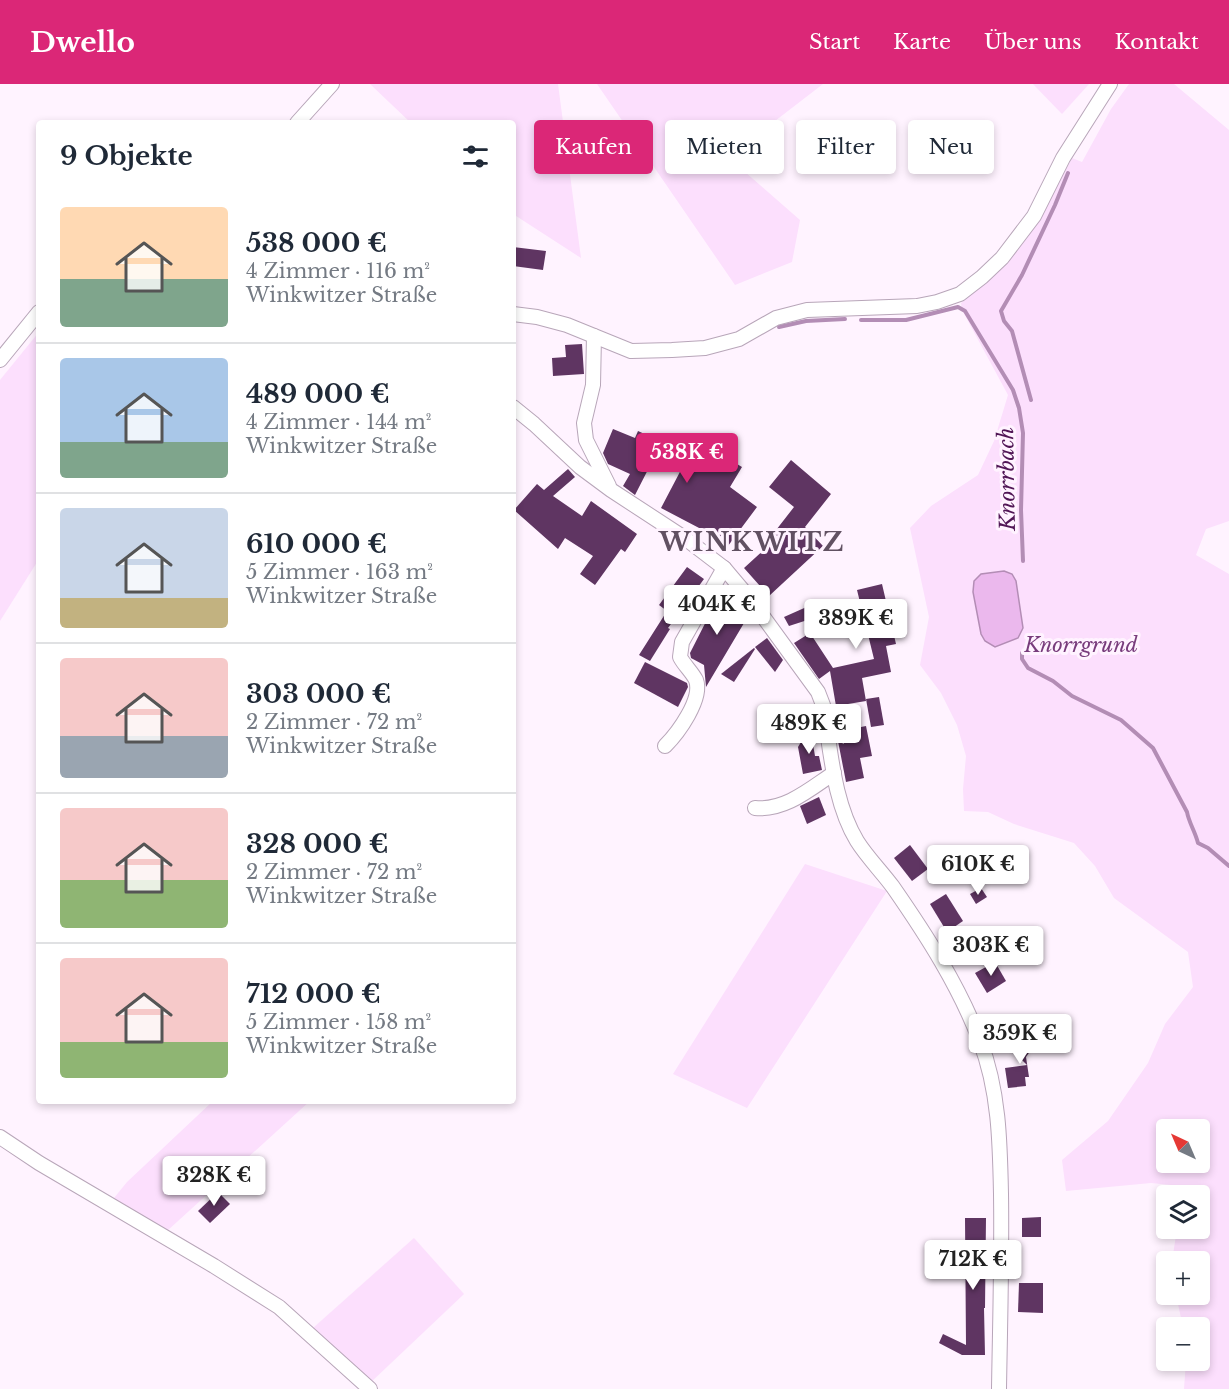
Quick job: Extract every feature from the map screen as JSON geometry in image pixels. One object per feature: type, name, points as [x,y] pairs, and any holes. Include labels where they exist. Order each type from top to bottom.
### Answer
[{"type":"street","points":[[300,120],[332,84]]},
{"type":"street","points":[[516,314],[537,317],[631,351],[705,348],[739,339],[776,318],[807,310],[917,306],[960,294],[1002,258],[1034,216],[1063,158],[1110,84]]},
{"type":"street","points":[[0,360],[36,316]]},
{"type":"street","points":[[594,336],[593,385],[584,423],[589,447],[611,490]]},
{"type":"street","points":[[516,409],[580,467],[686,539],[724,568],[751,600],[818,692],[823,705],[841,804],[857,841],[923,930],[958,994],[980,1041],[990,1072],[997,1108],[1001,1182],[1002,1273],[999,1389]]},
{"type":"street","points":[[665,746],[679,729],[698,693],[696,680],[680,657],[682,642],[724,568]]},
{"type":"street","points":[[755,808],[776,808],[834,773]]},
{"type":"street","points":[[0,1137],[39,1163],[279,1307],[370,1389]]},
{"type":"green space","points":[[370,84],[558,84],[563,120],[534,120],[534,174],[570,174],[581,258],[516,216],[516,120],[408,120]]},
{"type":"green space","points":[[597,84],[823,84],[776,120],[665,120],[665,174],[747,174],[800,220],[792,262],[735,285],[653,166],[653,120],[622,120]]},
{"type":"green space","points":[[1033,84],[1089,84],[1062,114]]},
{"type":"green space","name":"Knorrgrund","points":[[1129,84],[1174,84],[1229,130],[1229,521],[1206,529],[1196,555],[1229,574],[1229,1389],[1184,1389],[1185,1371],[1210,1371],[1210,1317],[1181,1317],[1178,1305],[1210,1305],[1210,1251],[1174,1251],[1175,1239],[1210,1239],[1210,1185],[1151,1183],[1066,1191],[1062,1160],[1108,1121],[1148,1063],[1165,1024],[1193,987],[1188,952],[1114,898],[1095,866],[1074,843],[1014,824],[988,812],[964,811],[966,756],[957,725],[941,693],[920,665],[929,617],[910,528],[931,506],[978,475],[994,441],[1008,395],[962,310],[961,303],[1006,265],[1040,220],[1072,158],[1082,162],[1111,109]]},
{"type":"green space","points":[[36,336],[36,564],[0,621],[0,380]]},
{"type":"green space","points":[[805,864],[887,891],[747,1108],[673,1074]]},
{"type":"green space","points":[[210,1104],[307,1104],[167,1231],[114,1198],[127,1182]]},
{"type":"green space","points":[[414,1238],[464,1294],[370,1383],[313,1328]]},
{"type":"shaded area","points":[[1004,571],[1012,574],[1016,581],[1023,628],[1018,638],[995,647],[985,641],[981,634],[973,592],[974,581],[981,574]]},
{"type":"building","points":[[516,247],[546,251],[543,270],[516,266]]},
{"type":"building","points":[[582,344],[584,374],[553,376],[552,358],[566,357],[565,345]]},
{"type":"building","points":[[613,429],[635,438],[638,431],[673,447],[677,440],[710,460],[715,451],[742,467],[730,487],[757,507],[725,550],[701,529],[661,508],[682,468],[657,452],[635,495],[623,486],[630,474],[608,464],[603,453]]},
{"type":"building","points":[[791,460],[831,494],[805,527],[823,546],[769,596],[744,568],[777,538],[773,534],[794,507],[769,487]]},
{"type":"building","points":[[568,469],[575,477],[553,496],[582,516],[591,501],[637,534],[625,552],[621,549],[595,585],[580,574],[593,556],[565,538],[558,549],[516,512],[516,508],[537,484],[544,490]]},
{"type":"building","points":[[687,567],[704,579],[668,628],[670,629],[650,661],[639,655],[667,611],[659,605]]},
{"type":"building","points":[[882,584],[896,644],[886,646],[891,672],[862,678],[866,701],[836,706],[830,671],[819,679],[794,643],[810,633],[833,668],[874,659],[857,590]]},
{"type":"building","points":[[720,594],[734,603],[731,609],[747,618],[706,687],[704,665],[691,658],[690,653]]},
{"type":"building","points":[[820,601],[826,614],[789,626],[784,617]]},
{"type":"building","points":[[767,638],[783,660],[775,672],[755,647]]},
{"type":"building","points":[[754,648],[734,682],[721,674]]},
{"type":"building","points":[[645,662],[687,683],[688,687],[678,707],[634,683]]},
{"type":"building","points":[[879,697],[884,725],[871,727],[866,699]]},
{"type":"building","points":[[866,726],[872,756],[860,758],[864,778],[846,782],[838,741],[844,744],[841,731]]},
{"type":"building","points":[[810,727],[815,756],[819,756],[822,770],[803,774],[798,747]]},
{"type":"building","points":[[819,797],[826,815],[807,824],[800,806]]},
{"type":"building","points":[[910,845],[928,869],[912,881],[894,858]]},
{"type":"building","points":[[953,849],[960,858],[955,861],[960,869],[951,876],[939,860]]},
{"type":"building","points":[[981,888],[987,897],[976,904],[970,894]]},
{"type":"building","points":[[946,894],[963,921],[947,932],[930,904]]},
{"type":"building","points":[[995,962],[1006,981],[987,993],[975,973]]},
{"type":"building","points":[[1025,1036],[1036,1043],[1026,1057],[1029,1077],[1025,1077],[1026,1086],[1008,1088],[1005,1068],[1027,1065],[1013,1051]]},
{"type":"building","points":[[242,1165],[264,1186],[254,1195],[242,1182],[229,1195],[220,1186]]},
{"type":"building","points":[[218,1192],[230,1204],[210,1223],[198,1211]]},
{"type":"building","points":[[1041,1217],[1041,1237],[1022,1237],[1022,1218]]},
{"type":"building","points":[[965,1218],[986,1218],[985,1355],[962,1355],[939,1343],[943,1334],[966,1345]]},
{"type":"building","points":[[1019,1283],[1043,1283],[1043,1313],[1018,1312]]},
{"type":"waterway","points":[[1031,400],[1012,331],[1004,321],[1001,311],[1022,275],[1068,173]]},
{"type":"waterway","name":"Knorrbach","points":[[861,320],[906,320],[958,307],[965,311],[1013,390],[1019,408],[1023,433],[1021,510],[1023,561]]},
{"type":"waterway","points":[[779,327],[806,321],[845,319]]},
{"type":"waterway","name":"Knorrbach","points":[[1022,653],[1022,659],[1028,668],[1053,681],[1072,696],[1121,720],[1153,748],[1187,812],[1198,843],[1208,848],[1229,866]]},
{"type":"district","name":"WINKWITZ","points":[[752,542]]}]
